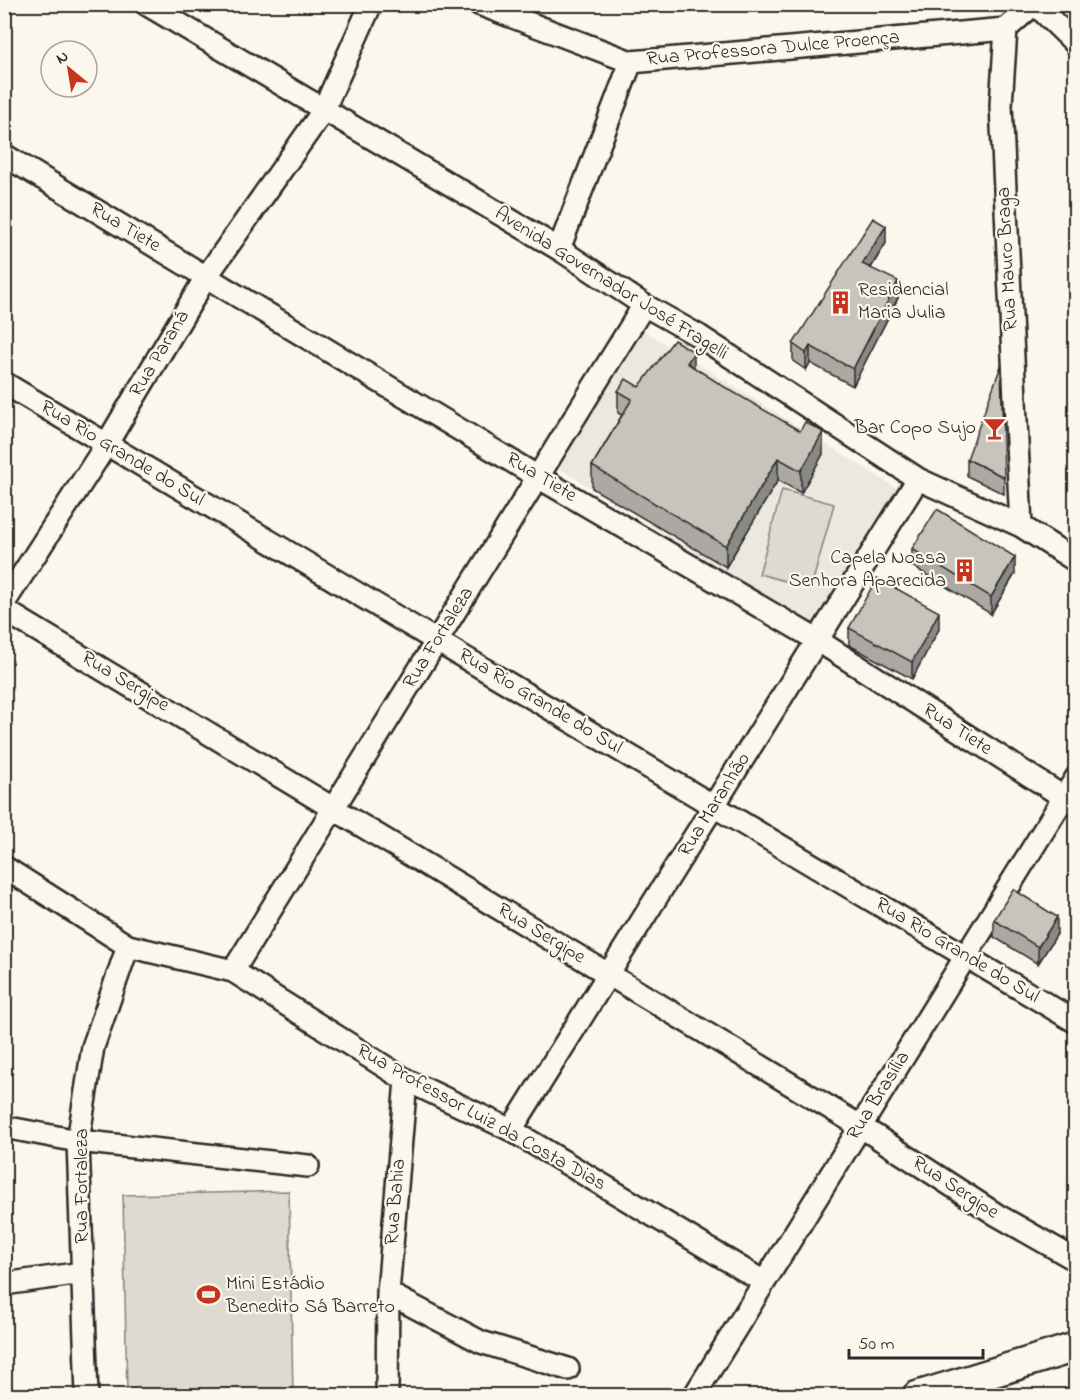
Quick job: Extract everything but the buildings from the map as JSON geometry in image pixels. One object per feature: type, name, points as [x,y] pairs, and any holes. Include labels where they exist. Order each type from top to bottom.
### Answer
[{"type":"main road","points":[[917,1395],[1076,1347]]},
{"type":"street","name":"Rua Paraná","points":[[4,603],[106,445],[206,277],[323,111],[371,4]]},
{"type":"street","points":[[1006,29],[1035,4],[1076,44]]},
{"type":"street","name":"Avenida Governador José Fragelli","points":[[150,5],[323,111],[559,249],[644,305],[699,336],[918,479],[1021,526],[1076,561]]},
{"type":"street","name":"Rua Professora Dulce Proença","points":[[490,6],[631,62],[1006,29]]},
{"type":"street","name":"Rua Mauro Braga","points":[[1006,29],[1001,105],[1021,526]]},
{"type":"street","points":[[559,249],[631,62]]},
{"type":"street","name":"Rua Tiete","points":[[4,155],[538,477],[817,640],[1070,801]]},
{"type":"street","name":"Rua Fortaleza","points":[[233,971],[644,305]]},
{"type":"street","name":"Rua Rio Grande do Sul","points":[[4,383],[1076,1022]]},
{"type":"street","name":"Rua Maranhão","points":[[511,1130],[918,479]]},
{"type":"street","name":"Rua Sergipe","points":[[4,610],[860,1126],[997,1215],[1076,1260]]},
{"type":"street","name":"Rua Brasília","points":[[694,1395],[965,956],[1070,801],[1076,778]]},
{"type":"street","name":"Rua Professor Luiz da Costa Dias","points":[[4,867],[128,946],[233,971],[406,1080],[511,1130],[764,1282]]},
{"type":"street","name":"Rua Fortaleza","points":[[87,1395],[78,1141],[93,1047],[128,946]]},
{"type":"street","name":"Rua Bahia","points":[[387,1395],[388,1293],[406,1080]]},
{"type":"street","points":[[4,1127],[78,1141],[308,1166]]},
{"type":"street","points":[[4,1284],[82,1273]]},
{"type":"street","points":[[388,1293],[482,1342],[568,1369]]},
{"type":"shaded area","points":[[643,330],[897,488],[811,625],[557,467]]},
{"type":"shaded area","points":[[782,490],[834,504],[811,588],[759,574]]},
{"type":"shaded area","name":"Mini Estádio Benedito Sá Barreto","points":[[289,1191],[293,1395],[127,1395],[123,1195]]},
{"type":"place","name":"Residencial Maria Julia","points":[[840,302]]},
{"type":"place","name":"Bar Copo Sujo","points":[[994,428]]},
{"type":"place","name":"Capela Nossa Senhora Aparecida","points":[[964,570]]},
{"type":"place","name":"Mini Estádio Benedito Sá Barreto","points":[[208,1295]]}]
